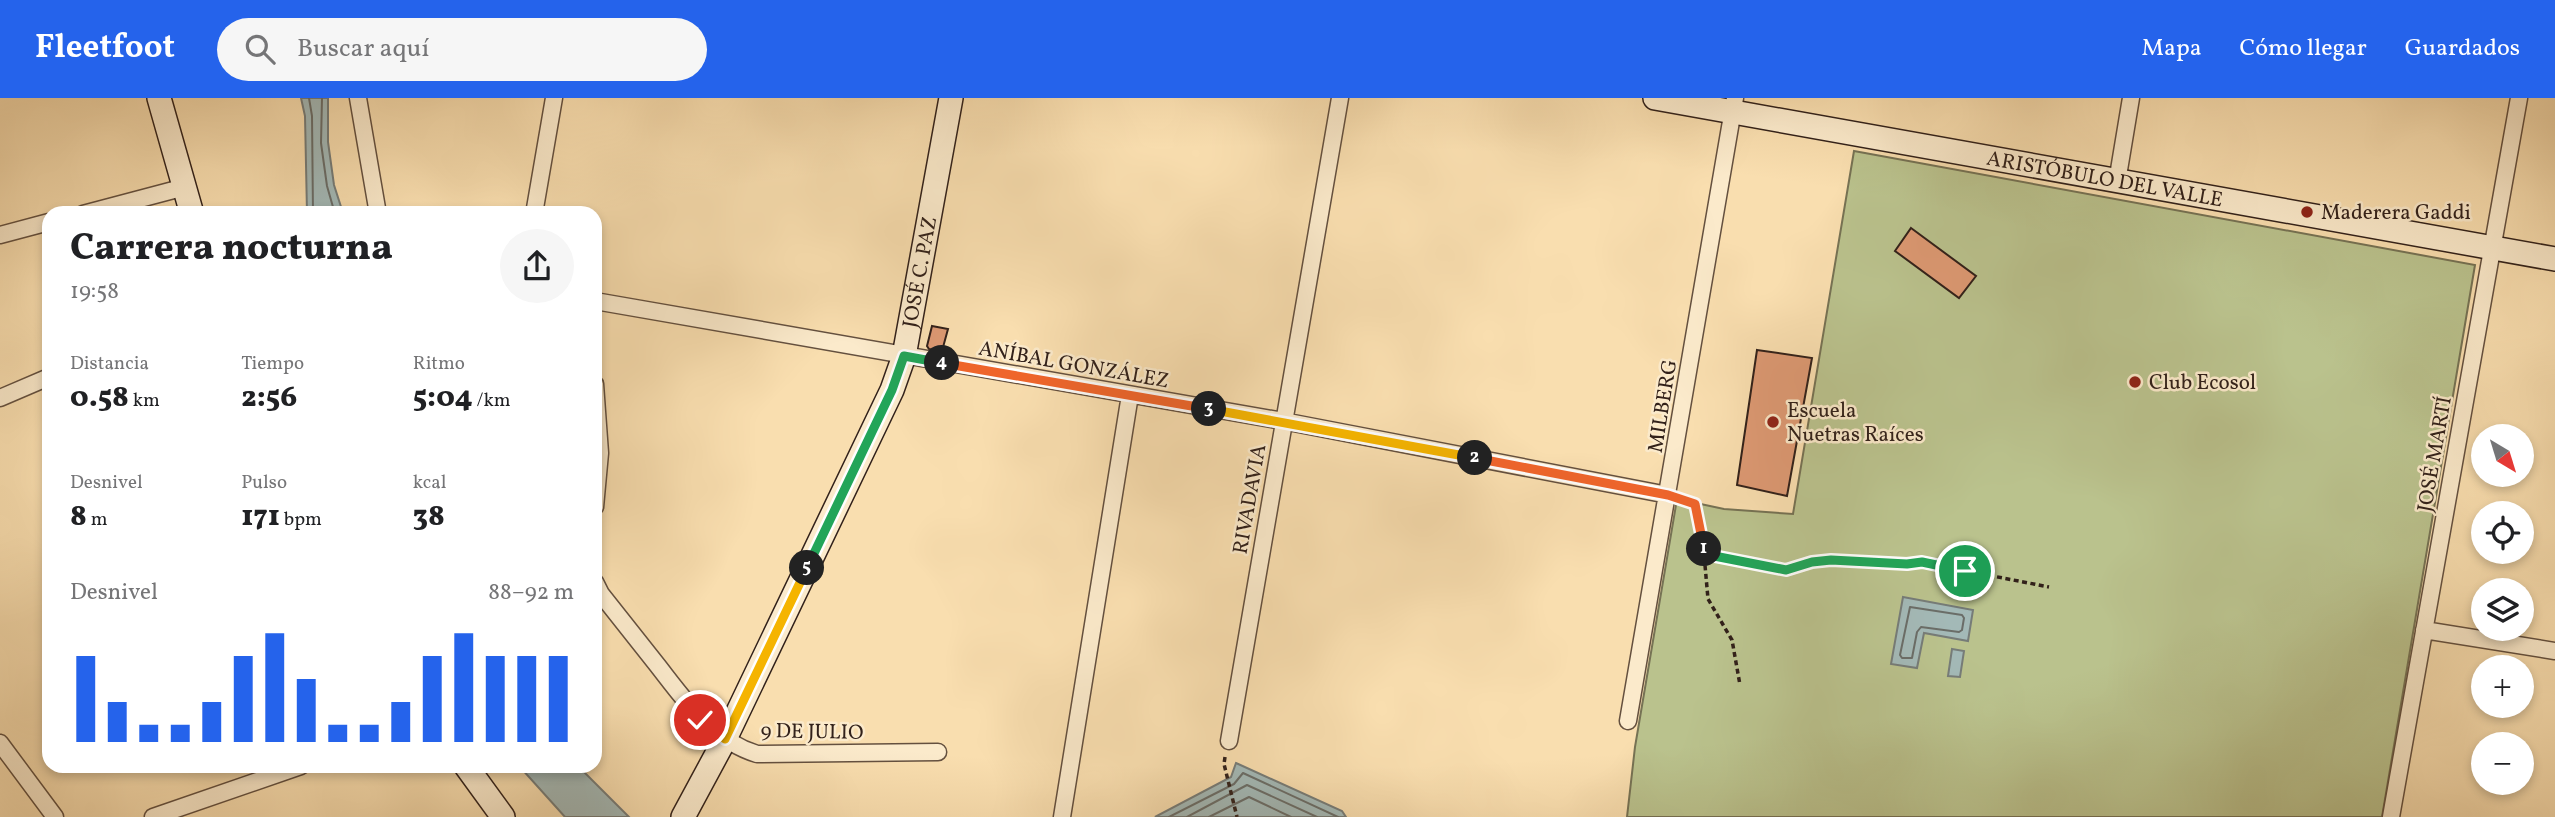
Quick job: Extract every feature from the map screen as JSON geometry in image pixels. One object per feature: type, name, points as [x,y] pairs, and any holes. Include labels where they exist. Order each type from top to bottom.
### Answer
[{"type":"street","points":[[159,98],[190,206]]},
{"type":"street","points":[[358,98],[377,206]]},
{"type":"street","points":[[535,206],[554,98]]},
{"type":"street","name":"JOSÉ C. PAZ","points":[[683,817],[725,739],[892,390],[904,356],[951,98]]},
{"type":"street","name":"RIVADAVIA","points":[[1229,741],[1339,98]]},
{"type":"street","name":"ARISTÓBULO DEL VALLE","points":[[1655,98],[1733,105],[2116,182],[2555,259]]},
{"type":"street","points":[[2116,182],[2131,98]]},
{"type":"street","name":"JOSÉ MARTÍ","points":[[2391,817],[2519,98]]},
{"type":"street","name":"MILBERG","points":[[1628,721],[1733,105]]},
{"type":"street","points":[[113,206],[185,187]]},
{"type":"street","points":[[0,235],[42,224]]},
{"type":"street","name":"ANÍBAL GONZÁLEZ","points":[[602,302],[1283,421],[1668,495]]},
{"type":"street","points":[[0,398],[42,380]]},
{"type":"street","points":[[1062,817],[1130,396]]},
{"type":"street","name":"9 DE JULIO","points":[[602,595],[700,720],[743,750],[757,754],[938,752]]},
{"type":"street","points":[[2424,630],[2555,651]]},
{"type":"street","points":[[0,743],[55,817]]},
{"type":"street","points":[[153,817],[281,773]]},
{"type":"street","points":[[471,773],[503,817]]},
{"type":"path","points":[[1668,495],[1695,504],[1704,554],[1708,599],[1732,640],[1740,685]]},
{"type":"path","points":[[1704,554],[1786,570],[1812,562],[1831,560],[1907,564],[1922,562],[2049,587]]},
{"type":"path","points":[[1224,764],[1237,817]]},
{"type":"green space","name":"Club Ecosol","points":[[1854,151],[2475,265],[2382,817],[1627,817],[1635,747],[1677,499],[1724,509],[1793,514]]},
{"type":"water","points":[[301,98],[328,98],[328,142],[334,185],[341,206],[307,206],[305,116]]},
{"type":"water","points":[[1903,597],[1973,610],[1968,641],[1924,633],[1917,668],[1891,664]]},
{"type":"water","points":[[1952,649],[1964,651],[1960,677],[1948,676]]},
{"type":"water","points":[[1236,763],[1342,811],[1346,817],[1155,817],[1231,777]]},
{"type":"water","points":[[525,773],[585,773],[629,817],[565,817]]},
{"type":"building","points":[[1911,228],[1976,276],[1959,298],[1895,251]]},
{"type":"building","points":[[932,326],[948,329],[942,351],[929,349],[927,346]]},
{"type":"building","name":"Escuela Nuetras Raíces","points":[[1757,350],[1812,358],[1787,496],[1737,485]]},
{"type":"place","name":"Maderera Gaddi","points":[[2307,212]]},
{"type":"place","name":"Club Ecosol","points":[[2135,382]]},
{"type":"place","name":"Escuela Nuetras Raíces","points":[[1773,422]]},
{"type":"route","points":[[700,720],[725,739],[892,390],[904,356],[1283,421],[1668,495],[1695,504],[1704,554],[1786,570],[1812,562],[1831,560],[1907,564],[1922,562],[1965,571]]}]
